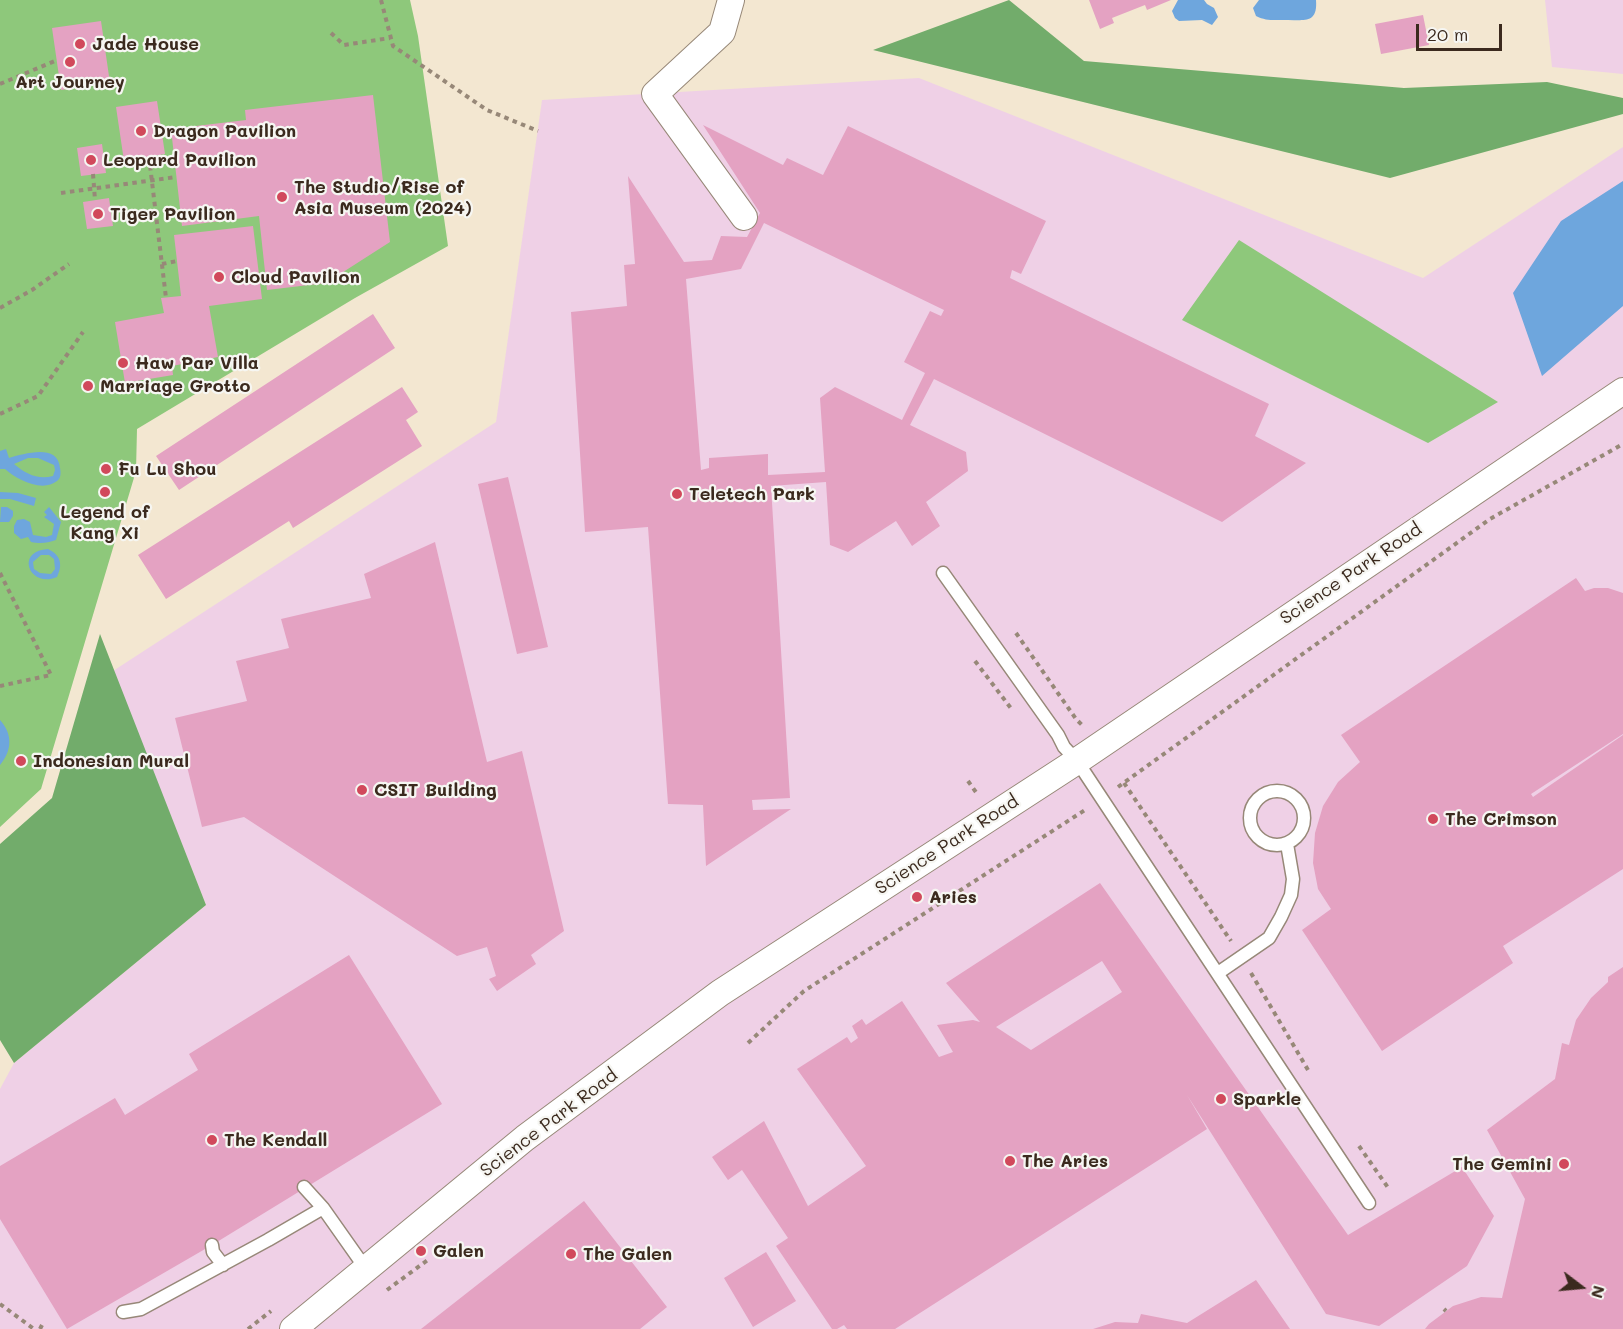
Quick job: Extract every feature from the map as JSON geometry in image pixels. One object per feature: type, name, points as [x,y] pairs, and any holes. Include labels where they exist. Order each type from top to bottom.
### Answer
[{"type":"street","points":[[731,0],[722,32],[655,94],[744,217]]},
{"type":"street","name":"Science Park Road","points":[[293,1329],[525,1138],[640,1055],[720,993],[1077,761],[1623,391]]},
{"type":"lane","points":[[943,573],[1058,735],[1064,747],[1077,761],[1369,1203]]},
{"type":"lane","points":[[1274,791],[1287,793],[1298,800],[1304,812],[1304,825],[1298,836],[1287,844],[1274,846],[1262,841],[1253,832],[1250,819],[1253,806],[1262,796],[1274,791]]},
{"type":"lane","points":[[1218,973],[1269,938],[1291,895],[1293,879],[1287,844]]},
{"type":"lane","points":[[304,1187],[323,1208],[366,1269]]},
{"type":"lane","points":[[123,1312],[141,1309],[323,1208]]},
{"type":"lane","points":[[212,1245],[213,1252],[223,1265]]},
{"type":"path","points":[[381,0],[393,46],[487,110],[538,131]]},
{"type":"path","points":[[331,33],[344,45],[390,38]]},
{"type":"path","points":[[0,84],[57,60]]},
{"type":"path","points":[[149,157],[166,298]]},
{"type":"path","points":[[93,174],[95,200]]},
{"type":"path","points":[[61,193],[176,177]]},
{"type":"path","points":[[162,264],[177,261]]},
{"type":"path","points":[[0,308],[32,290],[69,264]]},
{"type":"path","points":[[0,414],[38,396],[83,332]]},
{"type":"path","points":[[748,1043],[804,991],[1102,799],[1490,519],[1623,444]]},
{"type":"path","points":[[0,573],[51,675],[0,686]]},
{"type":"path","points":[[1016,633],[1076,719],[1087,730]]},
{"type":"path","points":[[975,661],[1018,718]]},
{"type":"path","points":[[968,781],[980,799]]},
{"type":"path","points":[[1124,783],[1242,956],[1313,1078]]},
{"type":"path","points":[[1357,1143],[1389,1189]]},
{"type":"path","points":[[0,1304],[34,1329]]},
{"type":"shaded area","points":[[1545,0],[1623,0],[1623,74],[1552,67]]},
{"type":"shaded area","points":[[919,78],[1423,278],[1623,147],[1623,1329],[0,1329],[0,1089],[14,1063],[206,905],[113,671],[496,422],[542,100]]},
{"type":"green space","name":"Haw Par Villa","points":[[0,0],[410,0],[418,36],[448,246],[355,298],[137,429],[136,471],[41,789],[0,827]]},
{"type":"green space","points":[[1009,0],[1084,61],[1404,88],[1547,82],[1623,98],[1623,114],[1390,178],[873,50]]},
{"type":"green space","points":[[1239,240],[1498,402],[1428,443],[1182,320]]},
{"type":"green space","points":[[100,634],[206,905],[14,1063],[0,1040],[0,844],[52,798]]},
{"type":"water","points":[[1178,0],[1204,0],[1214,8],[1218,17],[1212,25],[1202,20],[1179,21],[1172,11]]},
{"type":"water","points":[[1259,0],[1316,0],[1316,8],[1312,17],[1308,19],[1273,20],[1256,16],[1253,8]]},
{"type":"water","points":[[1623,181],[1623,306],[1542,376],[1513,293],[1561,221]]},
{"type":"water","points":[[6,449],[9,458],[39,452],[53,455],[58,460],[61,474],[57,481],[44,486],[22,480],[5,469],[0,469],[0,451]],"holes":[[[28,458],[38,458],[54,465],[53,476],[32,475],[14,464]]]},
{"type":"water","points":[[0,492],[18,493],[36,498],[34,506],[10,499],[0,499]]},
{"type":"water","points":[[1,507],[7,507],[13,511],[9,522],[0,522]]},
{"type":"water","points":[[49,507],[61,522],[56,540],[35,543],[31,542],[28,537],[21,539],[14,533],[17,520],[24,519],[30,522],[33,535],[46,537],[52,535],[54,524],[44,517],[47,515],[44,512]]},
{"type":"water","points":[[48,549],[56,554],[60,561],[57,577],[39,578],[33,574],[29,562],[31,556],[38,551]],"holes":[[[41,555],[49,555],[54,559],[55,569],[51,574],[40,573],[34,569],[33,562]]]},
{"type":"water","points":[[0,720],[9,737],[9,748],[0,765]]},
{"type":"building","points":[[1089,0],[1171,0],[1147,10],[1145,5],[1112,18],[1114,23],[1100,29]]},
{"type":"building","points":[[1423,15],[1429,45],[1381,54],[1375,24]]},
{"type":"building","name":"Jade House","points":[[101,21],[110,83],[61,90],[52,28]]},
{"type":"building","name":"The Studio/Rise of Asia Museum (2024)","points":[[373,95],[390,242],[326,283],[267,290],[259,216],[182,226],[171,129],[246,120],[245,110]]},
{"type":"building","name":"Dragon Pavilion","points":[[157,101],[165,154],[124,161],[116,107]]},
{"type":"building","name":"Teletech Park","points":[[703,125],[783,165],[787,158],[823,175],[848,126],[1046,221],[1021,274],[1012,270],[1010,278],[1269,404],[1255,436],[1306,463],[1222,522],[934,379],[910,425],[966,452],[968,471],[926,502],[940,526],[912,546],[896,521],[848,552],[830,545],[826,482],[771,486],[790,798],[752,800],[753,810],[791,809],[706,866],[703,805],[668,804],[648,527],[585,532],[571,312],[627,306],[624,265],[635,264],[628,176],[684,262],[712,260],[721,236],[747,237],[760,213]],"holes":[[[764,223],[944,310],[941,316],[930,311],[904,362],[925,373],[902,420],[835,387],[820,398],[825,472],[768,475],[768,454],[709,458],[709,468],[701,470],[686,279],[741,269]]]},
{"type":"building","name":"Leopard Pavilion","points":[[102,144],[106,173],[81,176],[77,148]]},
{"type":"building","name":"Tiger Pavilion","points":[[109,198],[113,226],[87,229],[83,202]]},
{"type":"building","points":[[253,226],[262,299],[209,306],[218,357],[172,366],[173,375],[125,383],[115,322],[164,313],[161,298],[181,296],[174,235]]},
{"type":"building","points":[[373,314],[395,348],[179,490],[156,456]]},
{"type":"building","points":[[402,387],[418,412],[406,420],[422,446],[293,528],[289,521],[166,599],[138,555]]},
{"type":"building","points":[[508,477],[548,647],[517,654],[478,484]]},
{"type":"building","name":"CSIT Building","points":[[435,542],[487,762],[522,751],[564,931],[531,955],[536,964],[497,991],[489,979],[496,976],[487,947],[457,956],[244,817],[202,827],[175,718],[247,701],[236,661],[289,648],[281,619],[371,598],[364,574]]},
{"type":"building","name":"The Crimson","points":[[1576,578],[1585,591],[1594,588],[1608,588],[1623,593],[1623,734],[1531,794],[1533,797],[1623,735],[1623,869],[1503,946],[1513,963],[1382,1051],[1302,930],[1331,909],[1318,889],[1313,863],[1315,833],[1323,806],[1338,782],[1360,762],[1341,735]]},
{"type":"building","name":"The Aries","points":[[1100,883],[1348,1235],[1462,1167],[1494,1216],[1467,1266],[1379,1326],[1326,1314],[1187,1095],[1207,1129],[895,1329],[847,1329],[844,1325],[832,1329],[776,1246],[788,1238],[742,1170],[728,1180],[712,1157],[764,1121],[808,1206],[866,1166],[797,1069],[847,1037],[851,1043],[858,1038],[852,1026],[862,1019],[866,1025],[902,1001],[939,1057],[953,1052],[937,1025],[973,1020],[980,1022],[946,983]],"holes":[[[1102,961],[1122,992],[1031,1050],[996,1027]]]},
{"type":"building","name":"The Kendall","points":[[349,955],[442,1104],[212,1245],[67,1329],[0,1219],[0,1166],[115,1098],[125,1115],[198,1070],[189,1054]]},
{"type":"building","name":"The Gemini","points":[[1623,967],[1623,1329],[1425,1329],[1453,1306],[1481,1297],[1502,1298],[1525,1199],[1487,1130],[1555,1079],[1562,1043],[1569,1045],[1576,1020],[1591,998],[1608,982],[1608,977]]},
{"type":"building","name":"The Galen","points":[[584,1201],[667,1307],[640,1329],[421,1329]]},
{"type":"building","points":[[766,1252],[796,1301],[753,1327],[724,1278]]},
{"type":"building","points":[[1256,1280],[1290,1329],[1093,1329],[1115,1322],[1138,1323],[1141,1314],[1187,1323]]},
{"type":"place","name":"Jade House","points":[[80,44]]},
{"type":"place","name":"Art Journey","points":[[70,62]]},
{"type":"place","name":"Dragon Pavilion","points":[[141,131]]},
{"type":"place","name":"Leopard Pavilion","points":[[91,160]]},
{"type":"place","name":"The Studio/Rise of Asia Museum (2024)","points":[[282,197]]},
{"type":"place","name":"Tiger Pavilion","points":[[98,214]]},
{"type":"place","name":"Cloud Pavilion","points":[[219,277]]},
{"type":"place","name":"Haw Par Villa","points":[[123,363]]},
{"type":"place","name":"Marriage Grotto","points":[[88,386]]},
{"type":"place","name":"Fu Lu Shou","points":[[106,469]]},
{"type":"place","name":"Legend of Kang Xi","points":[[105,492]]},
{"type":"place","name":"Teletech Park","points":[[677,494]]},
{"type":"place","name":"Indonesian Mural","points":[[21,761]]},
{"type":"place","name":"CSIT Building","points":[[362,790]]},
{"type":"place","name":"The Crimson","points":[[1433,819]]},
{"type":"place","name":"Aries","points":[[917,897]]},
{"type":"place","name":"Sparkle","points":[[1221,1099]]},
{"type":"place","name":"The Kendall","points":[[212,1140]]},
{"type":"place","name":"The Aries","points":[[1010,1161]]},
{"type":"place","name":"The Gemini","points":[[1564,1164]]},
{"type":"place","name":"Galen","points":[[421,1251]]},
{"type":"place","name":"The Galen","points":[[571,1254]]}]
